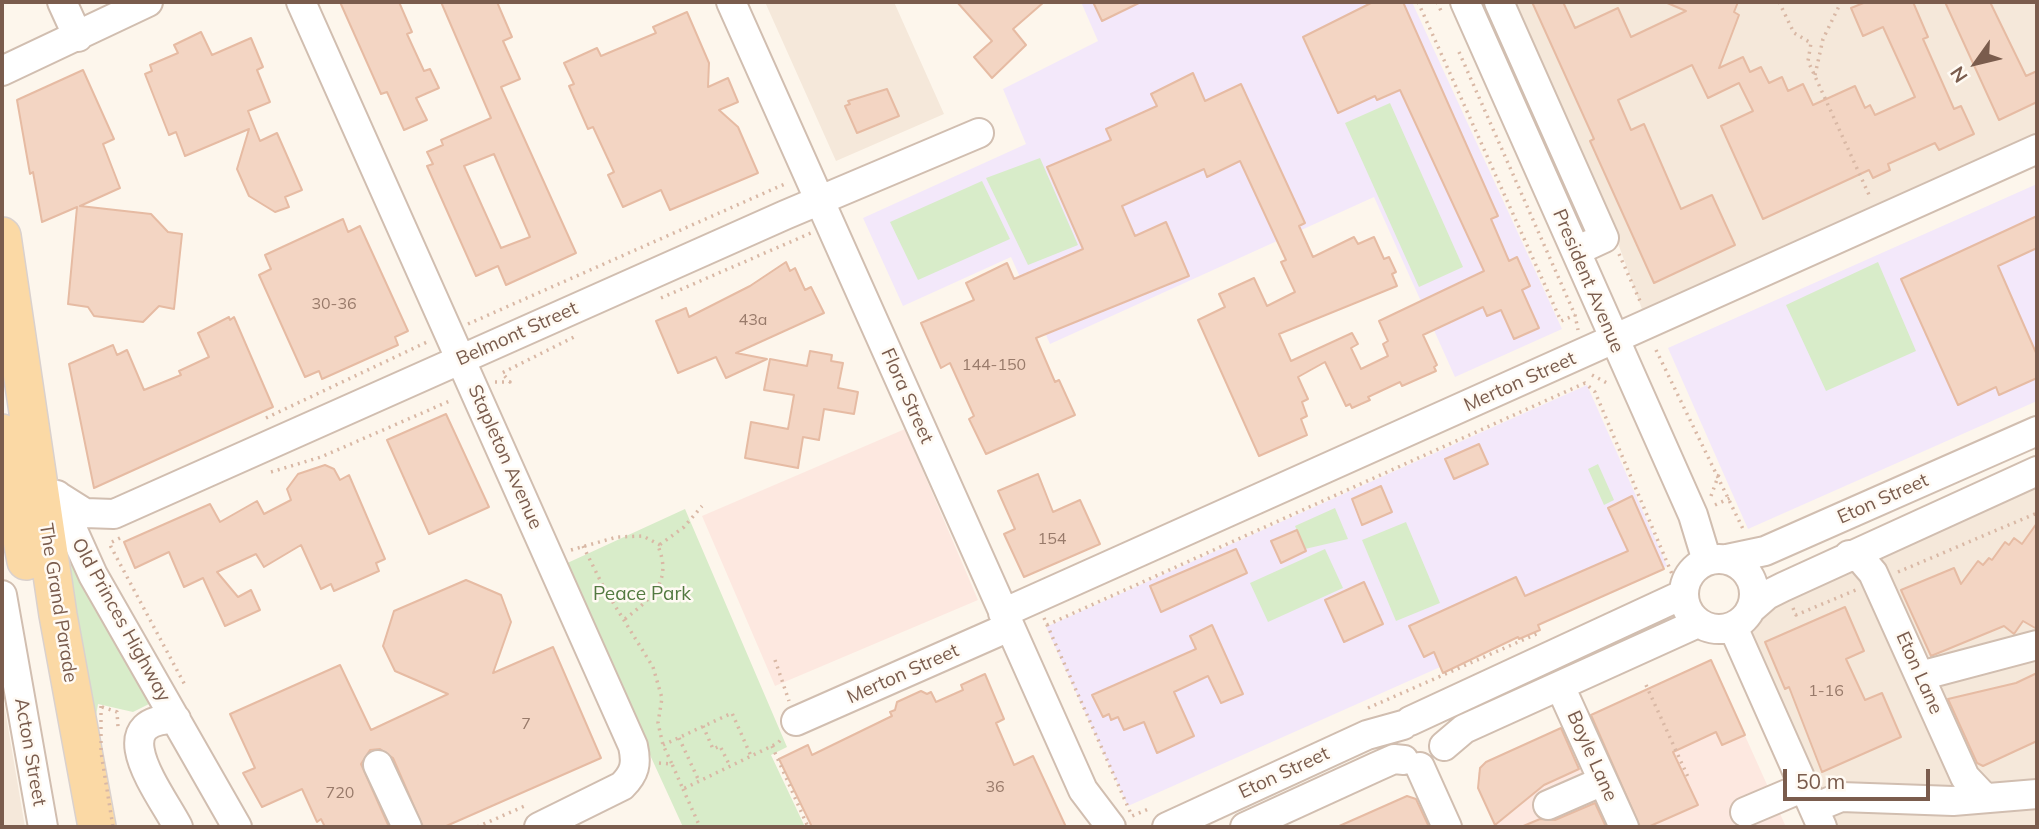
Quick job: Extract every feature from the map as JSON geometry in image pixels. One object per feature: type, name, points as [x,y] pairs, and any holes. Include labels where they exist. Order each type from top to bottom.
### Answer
[{"type":"main road","name":"Old Princes Highway","points":[[2,236],[24,377]]},
{"type":"main road","name":"The Grand Parade","points":[[24,377],[58,615],[96,827]]},
{"type":"main road","name":"The Grand Parade","points":[[2,433],[74,827]]},
{"type":"street","points":[[62,2],[78,37]]},
{"type":"street","points":[[2,71],[148,2]]},
{"type":"street","name":"Stapleton Avenue","points":[[301,2],[450,332],[453,362],[549,558],[633,746],[636,761]]},
{"type":"street","name":"Flora Street","points":[[731,2],[811,205],[1006,620],[1083,790],[1093,827]]},
{"type":"street","points":[[1499,2],[1604,238],[1576,251]]},
{"type":"street","name":"President Avenue","points":[[1454,8],[1576,251],[1612,339],[1717,560]]},
{"type":"street","name":"Belmont Street","points":[[116,520],[453,362],[979,133]]},
{"type":"street","name":"Merton Street","points":[[796,721],[1006,620],[1612,339],[2037,149]]},
{"type":"street","name":"Old Princes Highway","points":[[24,377],[58,496],[85,558],[120,625],[183,707],[237,827]]},
{"type":"street","name":"Eton Street","points":[[1717,560],[1765,551],[2037,430]]},
{"type":"street","name":"Eton Street","points":[[1742,618],[1767,595],[1849,555],[2037,471]]},
{"type":"street","points":[[58,496],[85,513],[116,520]]},
{"type":"street","points":[[85,558],[91,539],[116,520]]},
{"type":"street","name":"Eton Lane","points":[[1849,555],[1861,559],[1873,573],[1968,783],[1984,797]]},
{"type":"street","points":[[1742,618],[1715,629],[1699,623],[1688,611],[1684,594],[1690,574],[1717,560],[1744,569],[1751,578],[1754,589],[1742,618],[1813,807]]},
{"type":"street","name":"Eton Street","points":[[1162,816],[1407,723],[1684,594]]},
{"type":"street","name":"Acton Street","points":[[2,595],[43,827]]},
{"type":"street","points":[[1412,763],[1438,759],[1444,746],[1464,729],[1699,623]]},
{"type":"street","points":[[1920,676],[2037,645]]},
{"type":"street","name":"Boyle Lane","points":[[1560,686],[1624,827]]},
{"type":"street","points":[[178,827],[142,760],[137,744],[138,736],[146,726],[183,707]]},
{"type":"street","points":[[1444,746],[1443,733],[1434,723],[1423,718],[1407,723],[1396,740],[1412,763],[1447,827]]},
{"type":"street","points":[[1911,797],[1949,781],[1957,769],[1956,757]]},
{"type":"street","points":[[539,827],[622,786],[633,775],[636,761]]},
{"type":"street","name":"Eton Street","points":[[1245,827],[1295,817],[1390,761],[1412,763]]},
{"type":"street","points":[[379,765],[407,827]]},
{"type":"street","points":[[1548,805],[1603,781]]},
{"type":"street","name":"Flora Street","points":[[1083,790],[1111,827]]},
{"type":"street","points":[[1745,812],[1813,807],[1841,797],[1911,797],[1953,801],[2037,794]]},
{"type":"path","points":[[1418,2],[1561,321],[1575,315],[1459,52]]},
{"type":"path","points":[[1437,2],[1454,8]]},
{"type":"path","points":[[1779,2],[1794,33],[1811,43],[1808,61],[1881,220]]},
{"type":"path","points":[[1815,76],[1823,39],[1841,2]]},
{"type":"path","points":[[450,332],[792,181],[811,205],[814,232],[653,301]]},
{"type":"path","points":[[488,385],[496,381],[510,382],[502,373],[583,332]]},
{"type":"path","points":[[258,422],[431,341],[453,362],[458,398],[321,457],[269,472]]},
{"type":"path","points":[[1657,350],[1705,455],[1718,474],[1746,534],[1759,538],[1765,551]]},
{"type":"path","points":[[1596,378],[1609,386]]},
{"type":"path","points":[[1047,625],[1586,383],[1595,392],[1672,574],[1660,579]]},
{"type":"path","points":[[1718,474],[1707,508],[1730,498]]},
{"type":"path","points":[[658,546],[684,527],[702,506]]},
{"type":"path","points":[[116,520],[122,537],[110,543],[111,547],[183,707]]},
{"type":"path","points":[[549,558],[617,537],[643,536],[658,546],[665,563],[661,582],[650,598],[625,619]]},
{"type":"path","points":[[583,546],[604,588],[653,667],[662,698],[658,723],[663,745],[700,827]]},
{"type":"path","points":[[1040,610],[1132,816],[1162,816]]},
{"type":"path","points":[[1366,710],[1545,630]]},
{"type":"path","points":[[683,789],[778,743],[796,721],[775,660]]},
{"type":"path","points":[[1646,685],[1688,777]]},
{"type":"path","points":[[101,706],[101,752],[113,827]]},
{"type":"path","points":[[663,745],[732,713],[751,756]]},
{"type":"path","points":[[703,726],[713,749],[720,746],[730,766]]},
{"type":"path","points":[[679,737],[699,781]]},
{"type":"path","points":[[772,746],[808,827]]},
{"type":"path","points":[[636,761],[672,764]]},
{"type":"shaded area","points":[[765,2],[894,2],[944,114],[836,161]]},
{"type":"shaded area","points":[[1081,2],[1412,2],[1562,329],[1455,377],[1374,197],[1050,344],[1011,257],[903,306],[863,218],[1026,144],[1003,89],[1098,41]]},
{"type":"shaded area","points":[[1511,2],[2037,2],[2037,149],[1647,323],[1619,246]]},
{"type":"shaded area","points":[[2037,184],[2037,401],[1748,529],[1668,348]]},
{"type":"shaded area","points":[[1587,385],[1667,566],[1128,806],[1046,627]]},
{"type":"shaded area","points":[[905,429],[978,600],[775,686],[702,516]]},
{"type":"shaded area","points":[[2037,471],[2037,827],[1822,827],[1739,642],[1754,600]]},
{"type":"shaded area","points":[[1711,660],[1786,827],[1634,827],[1584,718]]},
{"type":"shaded area","points":[[2,692],[25,827],[2,827]]},
{"type":"shaded area","points":[[1569,725],[1585,762],[1582,775],[1536,797],[1546,816],[1598,795],[1613,827],[1496,827],[1478,788],[1478,773],[1483,765]]},
{"type":"green space","points":[[1390,103],[1463,267],[1419,287],[1345,123]]},
{"type":"green space","points":[[1040,158],[1078,245],[1028,265],[986,178]]},
{"type":"green space","points":[[982,181],[1010,239],[918,280],[890,222]]},
{"type":"green space","points":[[1878,262],[1916,351],[1826,391],[1786,305]]},
{"type":"green space","points":[[1598,464],[1614,500],[1604,505],[1588,469]]},
{"type":"green space","points":[[1335,508],[1348,539],[1305,549],[1295,526]]},
{"type":"green space","name":"Peace Park","points":[[685,509],[787,747],[771,755],[805,827],[683,827],[563,565]]},
{"type":"green space","points":[[1406,522],[1440,603],[1396,621],[1362,540]]},
{"type":"green space","points":[[1325,549],[1343,588],[1268,622],[1250,583]]},
{"type":"green space","points":[[62,562],[79,565],[157,700],[133,712],[98,704],[96,716],[86,713]]},
{"type":"building","points":[[340,2],[399,2],[412,32],[407,34],[424,71],[430,69],[439,88],[416,98],[427,120],[404,130],[387,92],[381,94]]},
{"type":"building","points":[[441,2],[497,2],[512,37],[503,41],[520,79],[501,87],[576,253],[506,285],[498,266],[476,276],[427,166],[433,164],[427,152],[443,145],[441,140],[491,118]],"holes":[[[494,154],[530,237],[501,248],[464,166]]]},
{"type":"building","points":[[957,2],[1044,2],[1013,29],[1026,45],[992,78],[974,57],[992,41]]},
{"type":"building","points":[[1093,2],[1141,2],[1102,21]]},
{"type":"building","points":[[1373,2],[1403,2],[1498,216],[1491,219],[1509,261],[1517,257],[1530,286],[1522,290],[1539,328],[1514,339],[1501,310],[1487,316],[1483,307],[1423,335],[1437,365],[1434,367],[1436,371],[1402,386],[1400,382],[1352,408],[1350,404],[1346,406],[1325,362],[1298,377],[1308,399],[1302,402],[1307,416],[1301,419],[1307,435],[1259,456],[1198,320],[1225,307],[1219,294],[1254,278],[1267,306],[1295,292],[1281,262],[1286,260],[1240,161],[1207,177],[1204,169],[1122,206],[1135,236],[1166,222],[1189,276],[1036,338],[1055,382],[1059,380],[1075,415],[986,454],[969,419],[974,416],[950,363],[941,368],[921,323],[974,300],[966,283],[1007,263],[1014,279],[1083,249],[1047,167],[1111,140],[1106,129],[1157,106],[1151,94],[1193,73],[1205,101],[1241,84],[1305,223],[1299,226],[1313,257],[1354,237],[1358,244],[1374,237],[1384,259],[1389,257],[1396,272],[1392,274],[1397,286],[1279,334],[1291,361],[1352,333],[1358,344],[1351,348],[1361,369],[1388,356],[1383,344],[1388,341],[1379,321],[1484,271],[1400,90],[1377,100],[1375,96],[1338,113],[1303,37]]},
{"type":"building","points":[[1532,2],[1563,2],[1575,28],[1618,8],[1631,37],[1686,11],[1665,2],[1738,2],[1734,12],[1739,15],[1719,68],[1743,57],[1750,72],[1761,67],[1769,83],[1782,77],[1788,91],[1803,84],[1813,105],[1855,86],[1865,108],[1870,105],[1875,115],[1915,97],[1883,27],[1863,36],[1851,8],[1866,2],[1913,2],[1928,37],[1923,39],[1954,109],[1961,106],[1974,134],[1939,150],[1935,143],[1888,164],[1890,170],[1873,178],[1869,170],[1763,219],[1721,126],[1753,111],[1739,83],[1708,98],[1692,65],[1618,100],[1631,130],[1644,124],[1681,209],[1712,195],[1735,245],[1654,283],[1590,141],[1594,139]]},
{"type":"building","points":[[1945,2],[1990,2],[2026,76],[2037,71],[2037,102],[1999,120]]},
{"type":"building","points":[[687,12],[709,63],[708,87],[728,78],[738,102],[719,110],[738,127],[758,173],[670,210],[661,190],[623,207],[608,175],[614,172],[593,127],[588,129],[569,86],[574,84],[564,63],[597,48],[601,56],[656,33],[653,27]]},
{"type":"building","points":[[201,32],[212,55],[251,38],[263,67],[257,70],[270,102],[248,111],[260,141],[277,133],[302,190],[285,197],[289,207],[275,212],[249,196],[237,169],[249,129],[185,156],[176,132],[169,135],[145,74],[152,71],[150,65],[178,53],[174,45]]},
{"type":"building","points":[[83,70],[114,139],[103,144],[120,188],[80,206],[151,214],[168,232],[182,234],[174,309],[159,306],[143,322],[94,316],[88,307],[68,304],[77,207],[42,222],[33,172],[30,174],[17,100]]},
{"type":"building","points":[[887,89],[899,116],[857,133],[845,106],[850,104],[848,101]]},
{"type":"building","points":[[2037,216],[2037,248],[1998,266],[2037,355],[2037,378],[1999,395],[1996,387],[1958,405],[1901,279]]},
{"type":"building","points":[[343,219],[348,232],[360,226],[408,331],[395,337],[398,345],[322,379],[319,371],[305,377],[259,275],[271,269],[265,255]]},
{"type":"building","points":[[786,262],[790,271],[795,268],[805,290],[811,287],[824,313],[736,353],[767,359],[726,378],[716,357],[678,373],[656,321],[686,308],[689,317],[750,286]]},
{"type":"building","points":[[229,317],[230,320],[234,317],[273,407],[94,488],[69,364],[113,345],[117,355],[127,350],[144,390],[181,375],[179,371],[209,357],[198,333]]},
{"type":"building","points":[[810,351],[832,355],[831,361],[843,363],[838,388],[858,392],[854,414],[824,409],[819,440],[803,437],[798,468],[745,458],[751,422],[788,429],[794,395],[764,390],[770,359],[807,366]]},
{"type":"building","points":[[446,414],[489,507],[429,534],[387,440]]},
{"type":"building","points":[[1479,444],[1488,464],[1454,479],[1445,459]]},
{"type":"building","points":[[325,465],[334,469],[340,480],[349,475],[385,559],[376,563],[379,571],[334,591],[331,584],[321,589],[301,545],[264,567],[256,554],[217,572],[238,597],[251,590],[260,610],[225,626],[203,578],[184,587],[169,552],[135,568],[124,542],[210,504],[220,522],[257,501],[264,514],[291,500],[287,489],[298,474]]},
{"type":"building","points":[[1038,474],[1053,512],[1080,500],[1100,544],[1024,577],[1004,534],[1015,529],[998,491]]},
{"type":"building","points":[[1381,486],[1392,512],[1362,525],[1352,499]]},
{"type":"building","points":[[1632,496],[1664,569],[1538,625],[1540,630],[1519,639],[1518,637],[1443,673],[1434,652],[1424,657],[1409,626],[1516,577],[1525,596],[1628,551],[1608,508]]},
{"type":"building","points":[[2037,523],[2037,629],[2023,621],[2014,634],[2004,626],[1931,656],[1901,590],[1954,568],[1961,584],[1978,561],[1983,565],[1989,558],[1992,560],[2005,542],[2009,545],[2014,538],[2022,544]]},
{"type":"building","points":[[1297,530],[1306,551],[1281,563],[1271,541]]},
{"type":"building","points":[[1236,549],[1247,573],[1161,612],[1150,586]]},
{"type":"building","points":[[466,580],[501,595],[511,622],[493,673],[553,647],[601,758],[444,827],[423,827],[393,758],[380,749],[370,750],[361,764],[389,827],[325,827],[321,819],[317,822],[302,789],[262,807],[243,773],[255,768],[230,714],[340,665],[371,730],[448,694],[395,671],[383,646],[394,611]]},
{"type":"building","points":[[1364,582],[1383,624],[1344,642],[1325,600]]},
{"type":"building","points":[[1845,607],[1864,651],[1846,659],[1865,700],[1882,693],[1901,737],[1822,772],[1789,687],[1785,689],[1765,642]]},
{"type":"building","points":[[1212,625],[1243,694],[1221,703],[1208,676],[1174,692],[1194,736],[1157,753],[1144,722],[1124,730],[1118,717],[1111,720],[1109,714],[1103,717],[1092,695],[1196,649],[1190,636]]},
{"type":"building","points":[[1711,660],[1745,735],[1722,745],[1716,732],[1673,752],[1698,805],[1648,827],[1640,827],[1591,715]]},
{"type":"building","points":[[2037,673],[2037,741],[1983,766],[1977,763],[1948,699],[2016,683]]},
{"type":"building","points":[[985,674],[1004,719],[996,723],[1014,765],[1033,756],[1066,827],[812,827],[779,759],[808,745],[812,755],[892,716],[890,712],[895,710],[897,702],[921,691],[927,694],[931,692],[936,702],[963,690],[961,685]]},
{"type":"building","points":[[1561,728],[1579,769],[1544,785],[1495,825],[1478,788],[1480,768],[1486,762]]},
{"type":"building","points":[[1407,796],[1416,799],[1429,827],[1337,827]]},
{"type":"building","points":[[1595,803],[1606,827],[1521,827],[1540,819],[1555,820]]}]
